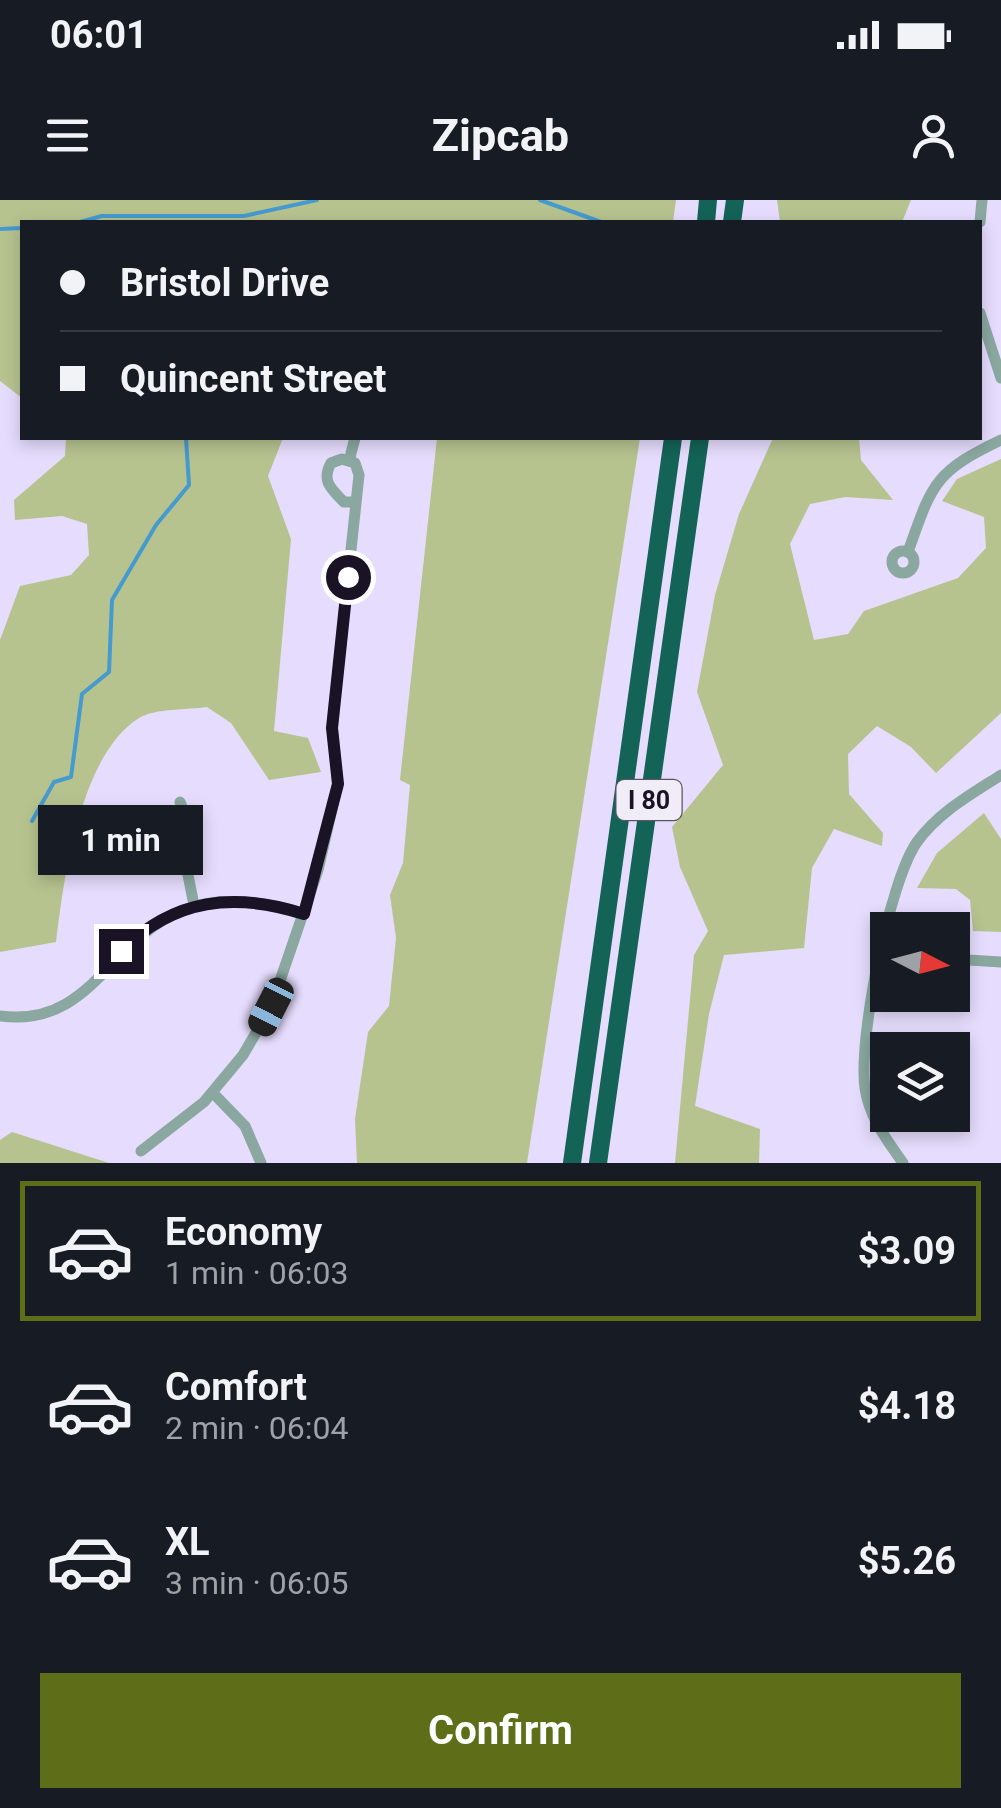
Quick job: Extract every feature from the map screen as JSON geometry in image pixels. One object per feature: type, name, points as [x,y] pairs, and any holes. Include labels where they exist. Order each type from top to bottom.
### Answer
[{"type":"highway","name":"I 80","points":[[572,1163],[673,440]]},
{"type":"highway","name":"I 80","points":[[598,1163],[700,440]]},
{"type":"street","points":[[982,319],[1001,378]]},
{"type":"street","points":[[348,461],[354,440]]},
{"type":"street","points":[[908,552],[927,498],[941,475],[960,459],[1001,440]]},
{"type":"street","points":[[348,461],[331,463],[326,473],[328,486],[344,502],[356,502]]},
{"type":"street","points":[[140,1152],[213,1093],[243,1055],[271,1007],[304,914],[338,784],[332,728],[360,475],[348,461]]},
{"type":"street","points":[[892,912],[896,885],[915,846],[939,817],[1001,776]]},
{"type":"street","points":[[180,802],[186,816],[184,850],[194,905]]},
{"type":"street","points":[[0,1016],[38,1015],[69,1003],[98,979],[136,936],[194,905],[250,900],[304,914]]},
{"type":"street","points":[[970,960],[1001,962]]},
{"type":"street","points":[[875,1012],[864,1074],[870,1109],[903,1163]]},
{"type":"street","points":[[213,1093],[245,1126],[261,1163]]},
{"type":"green space","points":[[0,200],[676,200],[673,220],[20,220],[20,396],[0,381]]},
{"type":"green space","points":[[777,200],[911,200],[903,220],[780,220]]},
{"type":"green space","points":[[66,440],[282,440],[268,476],[291,539],[274,731],[308,738],[321,772],[269,780],[231,723],[207,707],[163,711],[139,718],[102,759],[89,788],[70,852],[56,942],[0,952],[0,640],[20,586],[71,575],[89,555],[87,524],[62,516],[15,520],[14,500],[65,456]]},
{"type":"green space","points":[[437,440],[640,440],[527,1163],[357,1163],[355,1119],[368,1032],[389,1006],[396,938],[390,895],[403,863],[410,785],[400,780]]},
{"type":"green space","points":[[772,440],[859,440],[861,460],[893,500],[845,497],[810,504],[790,544],[814,640],[848,634],[864,611],[958,578],[986,548],[984,517],[942,501],[957,479],[1001,459],[1001,713],[936,773],[911,747],[877,726],[848,754],[849,794],[883,833],[882,846],[834,829],[812,868],[804,948],[724,955],[709,1014],[695,1106],[760,1129],[759,1163],[675,1163],[694,955],[708,931],[680,867],[672,827],[723,765],[697,692],[715,595],[739,514]]},
{"type":"green space","points":[[984,813],[1001,839],[1001,932],[973,931],[970,900],[956,889],[917,888],[937,853]]},
{"type":"green space","points":[[12,1132],[109,1163],[0,1163],[0,1140]]},
{"type":"waterway","points":[[87,220],[102,216],[244,216],[317,200]]},
{"type":"waterway","points":[[540,200],[595,220]]},
{"type":"waterway","points":[[0,229],[20,228]]},
{"type":"waterway","points":[[32,821],[54,782],[71,777],[82,694],[109,672],[112,600],[156,525],[189,485],[186,440]]},
{"type":"route","points":[[121,951],[136,936],[172,913],[213,901],[250,900],[304,914],[338,784],[339,764],[332,728],[348,577]]}]
